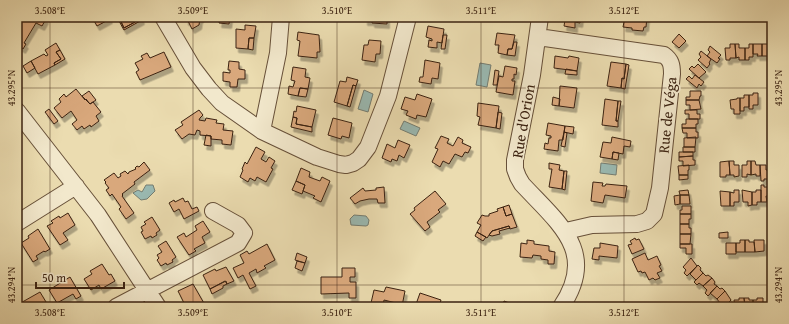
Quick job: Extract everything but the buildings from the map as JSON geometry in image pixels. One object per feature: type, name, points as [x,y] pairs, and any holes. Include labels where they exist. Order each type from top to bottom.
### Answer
[{"type":"street","points":[[163,17],[193,68],[222,103],[262,131],[317,157],[346,165],[359,160],[368,148],[388,96],[408,17]]},
{"type":"street","points":[[262,131],[278,53],[281,17]]},
{"type":"street","name":"Rue d'Orion","points":[[540,17],[532,75],[516,152],[515,169],[522,184],[566,231],[574,247],[576,273],[572,290],[561,307]]},
{"type":"street","name":"Rue de Véga","points":[[538,37],[664,55],[669,59],[672,66],[660,188],[654,214],[647,221],[636,224],[592,225],[566,231]]},
{"type":"street","points":[[17,111],[98,215],[158,307]]},
{"type":"street","points":[[17,223],[76,186]]},
{"type":"street","points":[[116,307],[238,243],[244,233],[238,225],[213,211]]},
{"type":"water","points":[[480,63],[491,65],[487,87],[476,85]]},
{"type":"water","points":[[364,90],[373,94],[368,112],[358,109]]},
{"type":"water","points":[[404,121],[420,128],[416,136],[400,129]]},
{"type":"water","points":[[601,163],[617,165],[616,175],[600,173]]},
{"type":"water","points":[[146,185],[153,185],[155,191],[147,199],[141,200],[133,193],[138,190],[142,192]]},
{"type":"water","points":[[354,215],[366,216],[369,220],[368,225],[351,225],[350,219]]}]
